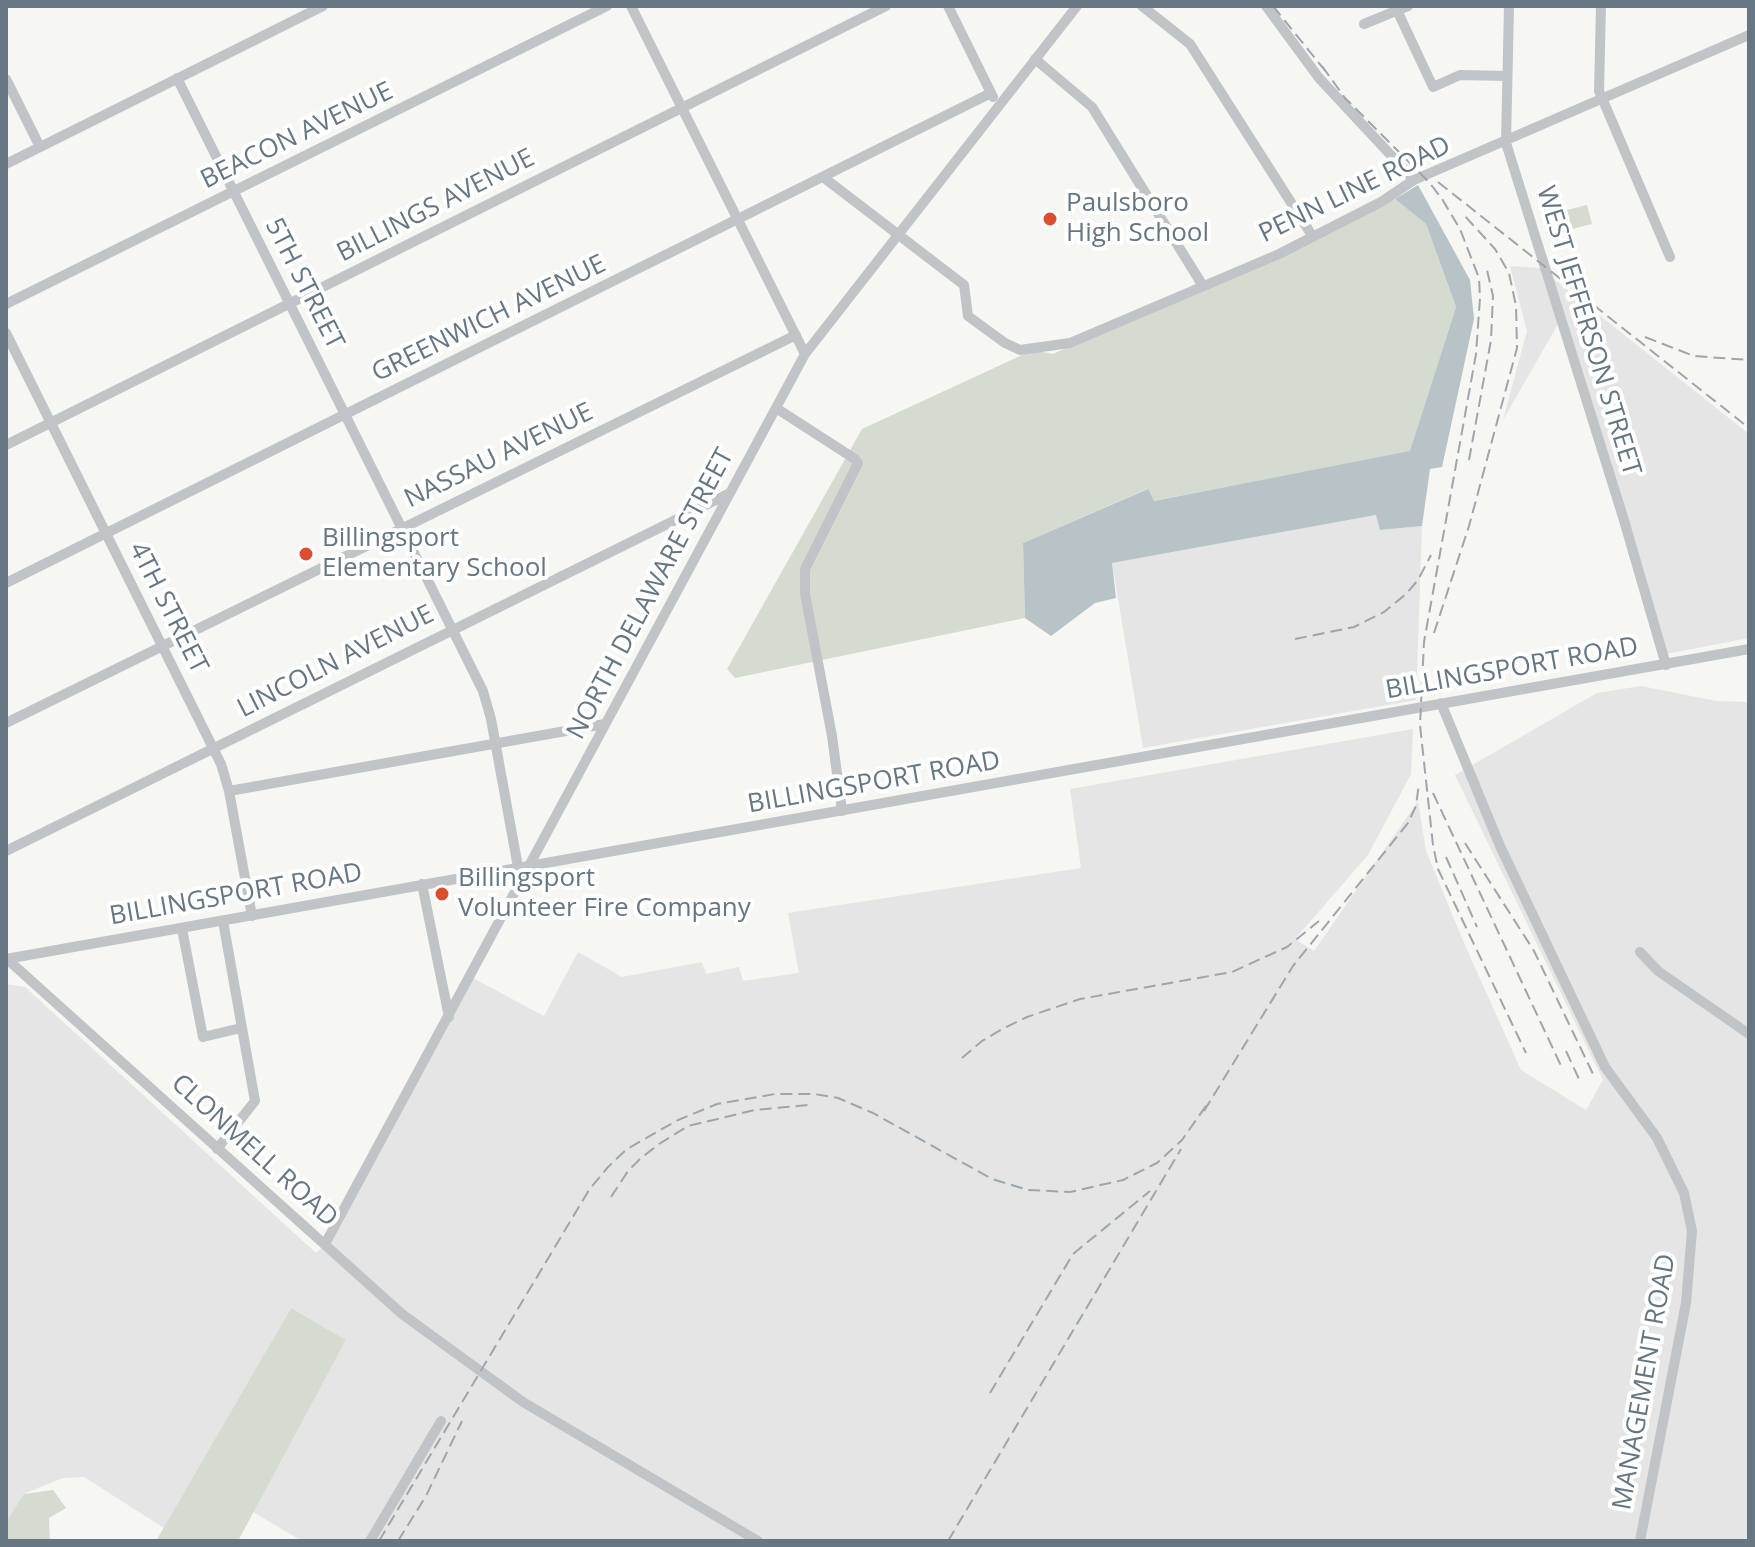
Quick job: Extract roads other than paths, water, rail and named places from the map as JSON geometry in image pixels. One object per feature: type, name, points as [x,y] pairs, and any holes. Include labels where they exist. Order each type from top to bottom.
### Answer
[{"type":"street","points":[[6,164],[323,6]]},
{"type":"street","name":"BEACON AVENUE","points":[[6,304],[607,6]]},
{"type":"street","points":[[631,6],[805,354]]},
{"type":"street","name":"BILLINGS AVENUE","points":[[6,445],[886,6]]},
{"type":"street","points":[[948,6],[998,107]]},
{"type":"street","name":"NORTH DELAWARE STREET","points":[[325,1244],[449,1017],[524,866],[605,724],[805,354],[1077,6]]},
{"type":"street","points":[[1142,6],[1195,51],[1313,237]]},
{"type":"street","points":[[1266,6],[1295,49],[1338,101],[1414,180]]},
{"type":"street","name":"WEST JEFFERSON STREET","points":[[1509,6],[1506,143],[1666,665]]},
{"type":"street","points":[[1601,6],[1599,91],[1670,257]]},
{"type":"street","points":[[1364,24],[1400,8],[1433,87],[1460,75],[1507,76]]},
{"type":"street","name":"PENN LINE ROAD","points":[[899,235],[964,285],[968,316],[1020,350],[1070,343],[1313,237],[1381,202],[1414,180],[1506,143],[1749,35]]},
{"type":"street","points":[[1035,59],[1092,107],[1203,286]]},
{"type":"street","name":"5TH STREET","points":[[177,78],[483,691],[524,866]]},
{"type":"street","points":[[6,79],[40,147]]},
{"type":"street","name":"GREENWICH AVENUE","points":[[6,583],[991,93]]},
{"type":"street","points":[[823,177],[899,235]]},
{"type":"street","name":"4TH STREET","points":[[6,333],[214,748],[229,791],[252,916]]},
{"type":"street","name":"NASSAU AVENUE","points":[[6,723],[796,335]]},
{"type":"street","points":[[776,408],[855,459],[857,469],[805,569],[805,594],[832,736],[842,811]]},
{"type":"street","name":"LINCOLN AVENUE","points":[[6,851],[729,494]]},
{"type":"street","name":"BILLINGSPORT ROAD","points":[[6,959],[1749,649]]},
{"type":"street","name":"MANAGEMENT ROAD","points":[[1441,703],[1500,846],[1605,1067],[1657,1138],[1684,1193],[1692,1231],[1686,1303],[1640,1541]]},
{"type":"street","points":[[229,791],[605,724]]},
{"type":"street","points":[[422,884],[449,1017]]},
{"type":"street","points":[[217,1149],[255,1101],[223,921]]},
{"type":"street","points":[[182,929],[203,1037],[241,1028]]},
{"type":"street","points":[[1640,952],[1658,971],[1749,1034]]},
{"type":"street","name":"CLONMELL ROAD","points":[[6,959],[402,1314],[523,1402],[758,1541]]},
{"type":"street","points":[[370,1541],[441,1421]]},
{"type":"railway","points":[[6,7],[21,6]]},
{"type":"railway","points":[[1273,6],[1327,73]]},
{"type":"railway","points":[[1322,66],[1345,98],[1442,199],[1460,229],[1479,278],[1476,354],[1424,642],[1420,725],[1438,869],[1526,1053]]},
{"type":"railway","points":[[1438,182],[1749,428]]},
{"type":"railway","points":[[1434,633],[1469,526],[1517,348],[1516,306],[1509,273],[1495,249],[1463,214]]},
{"type":"railway","points":[[1469,460],[1491,340],[1493,296],[1487,270]]},
{"type":"railway","points":[[1645,337],[1694,356],[1749,360]]},
{"type":"railway","points":[[1295,639],[1354,627],[1384,612],[1418,580],[1431,555]]},
{"type":"railway","points":[[1204,1111],[1293,966],[1408,823],[1416,806],[1419,783]]},
{"type":"railway","points":[[1433,793],[1563,1070]]},
{"type":"railway","points":[[1465,843],[1534,951],[1593,1074]]},
{"type":"railway","points":[[1446,857],[1477,927]]},
{"type":"railway","points":[[962,1058],[1004,1028],[1080,999],[1232,972],[1287,947],[1319,921]]},
{"type":"railway","points":[[1566,1051],[1579,1079]]},
{"type":"railway","points":[[379,1541],[589,1190],[627,1149],[678,1120],[717,1104],[775,1094],[814,1094],[838,1098],[873,1113],[992,1179],[1028,1190],[1070,1192],[1123,1180],[1157,1163],[1182,1140],[1208,1103]]},
{"type":"railway","points":[[611,1197],[641,1158],[688,1126],[755,1110],[808,1105]]},
{"type":"railway","points":[[948,1541],[1181,1149]]},
{"type":"railway","points":[[990,1393],[1073,1254],[1150,1191]]},
{"type":"railway","points":[[398,1541],[426,1496],[462,1421]]},
{"type":"place","name":"Paulsboro High School","points":[[1050,219]]},
{"type":"place","name":"Billingsport Elementary School","points":[[306,554]]},
{"type":"place","name":"Billingsport Volunteer Fire Company","points":[[442,894]]}]
